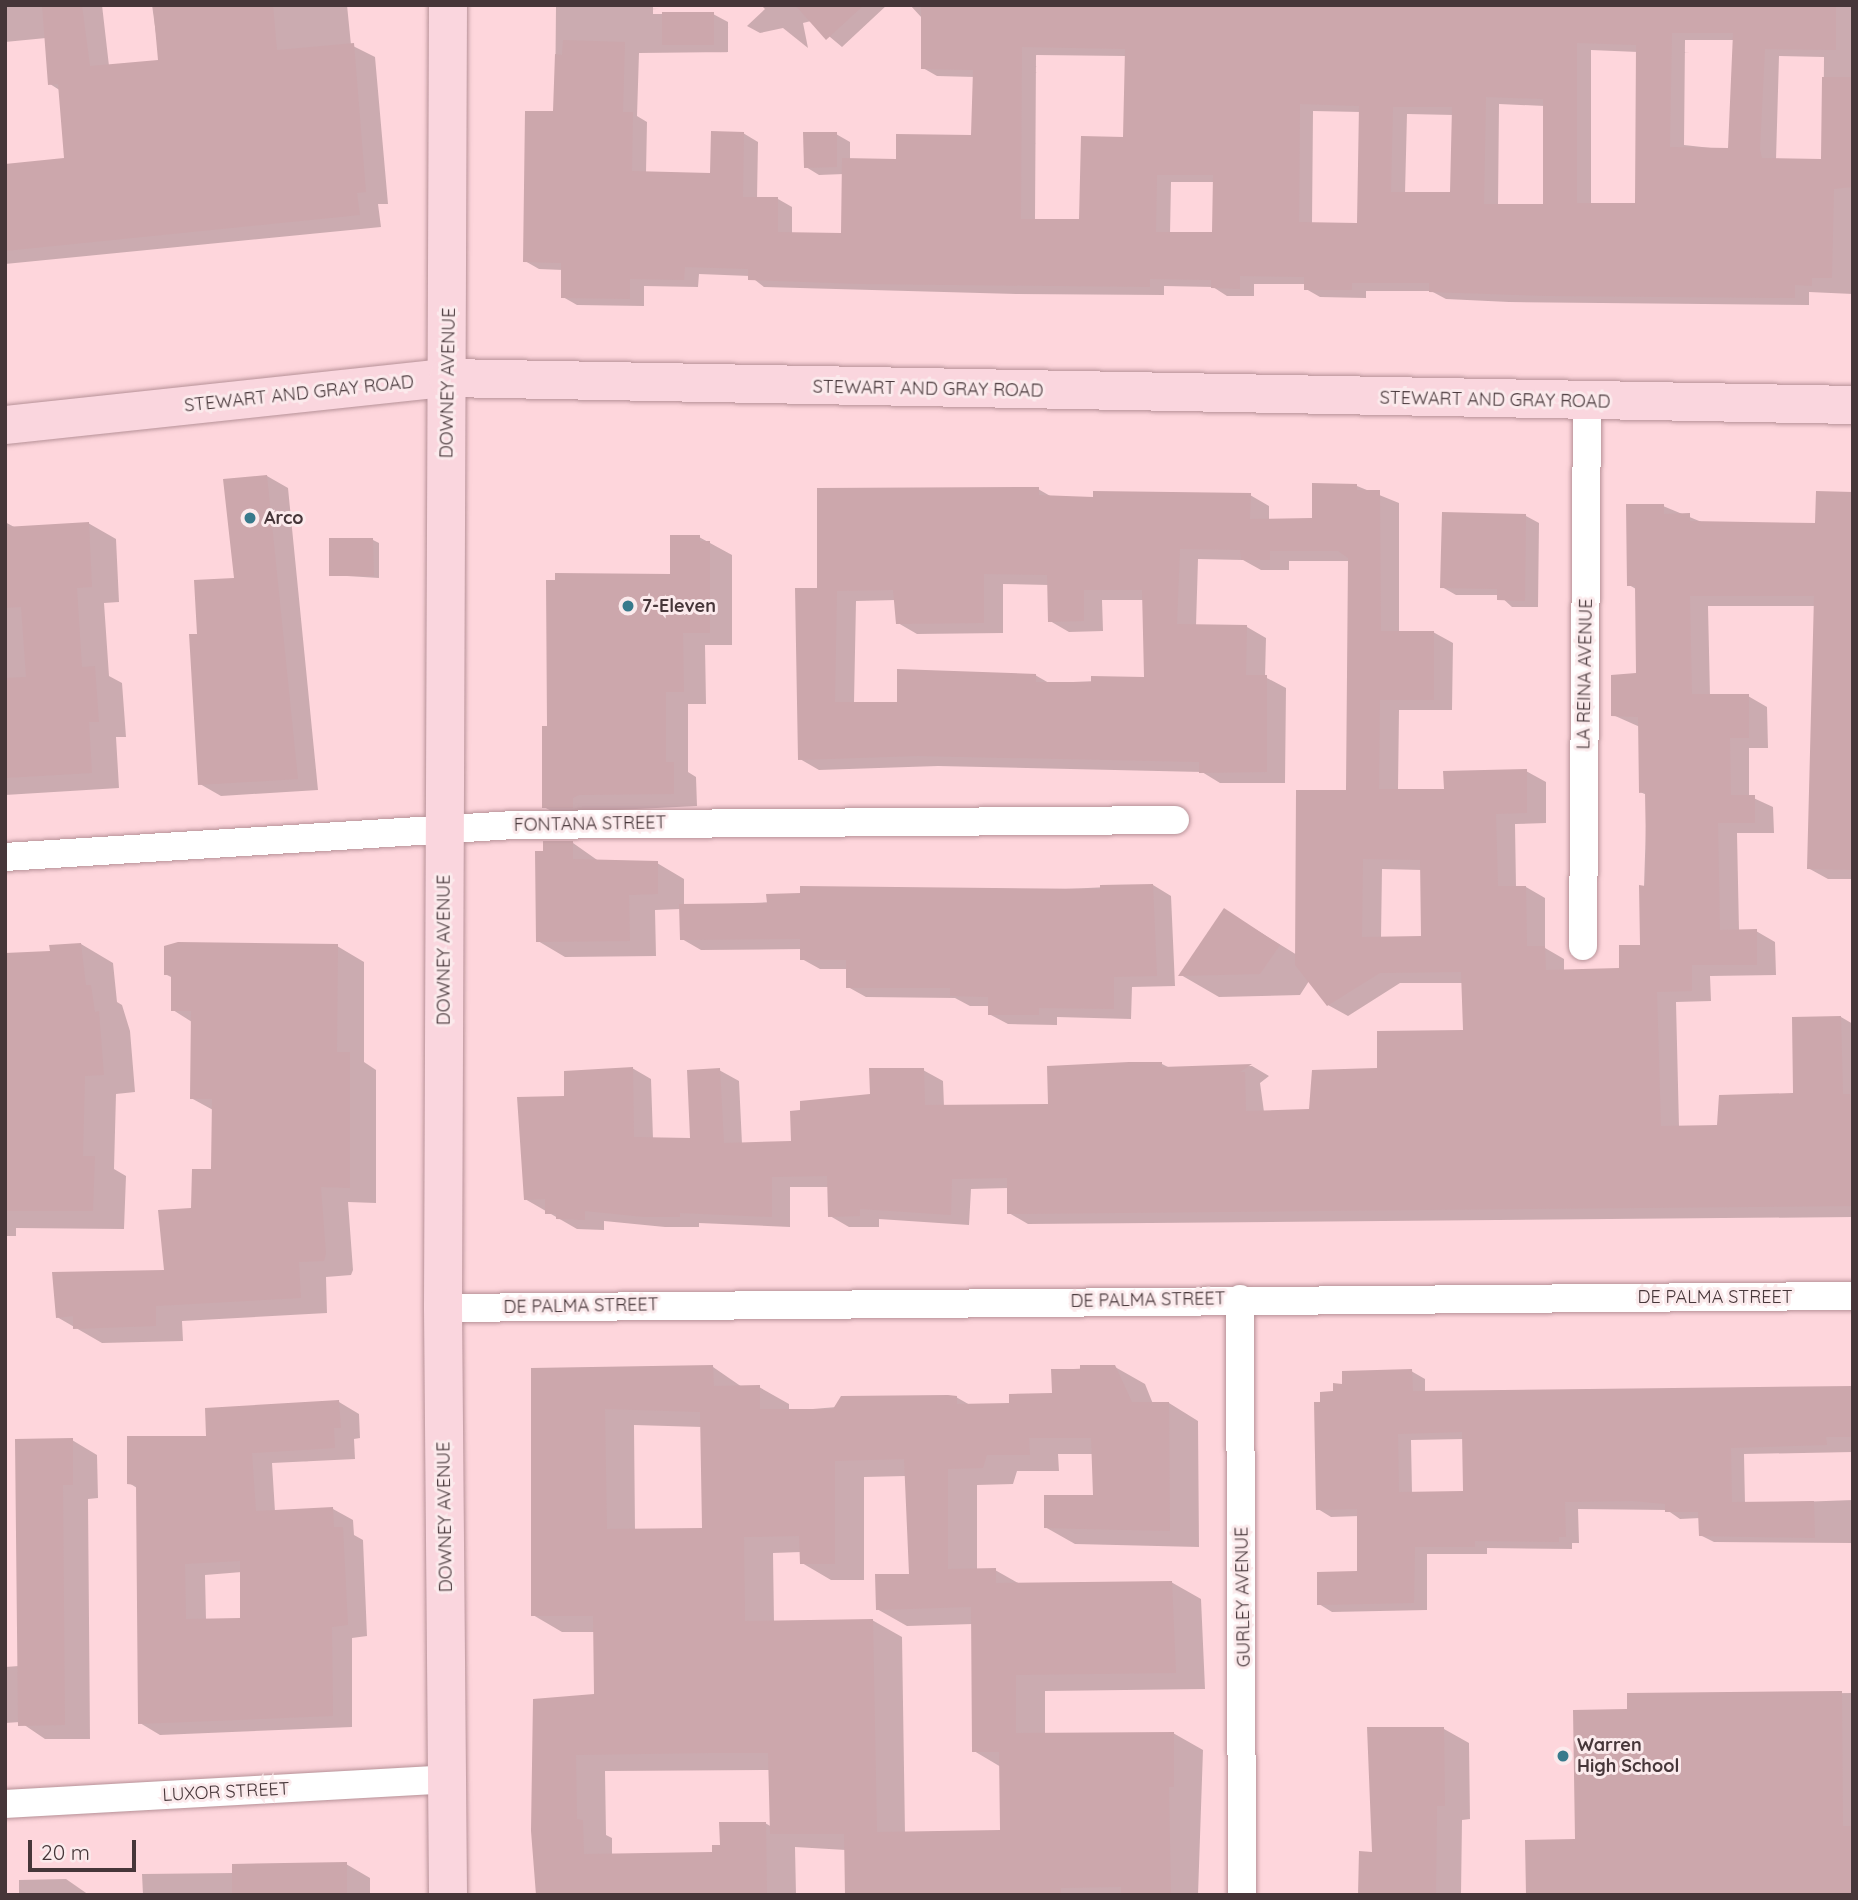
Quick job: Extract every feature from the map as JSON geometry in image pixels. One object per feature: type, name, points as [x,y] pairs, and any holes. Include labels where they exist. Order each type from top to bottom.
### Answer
[{"type":"main road","name":"DOWNEY AVENUE","points":[[447,5],[448,378],[443,1308],[448,1895]]},
{"type":"main road","name":"STEWART AND GRAY ROAD","points":[[5,425],[448,378],[1853,405]]},
{"type":"street","name":"LA REINA AVENUE","points":[[1583,946],[1587,401]]},
{"type":"street","name":"FONTANA STREET","points":[[5,857],[526,825],[1175,820]]},
{"type":"street","name":"DE PALMA STREET","points":[[443,1308],[1240,1299],[1853,1296]]},
{"type":"street","name":"GURLEY AVENUE","points":[[1240,1299],[1242,1895]]},
{"type":"street","name":"LUXOR STREET","points":[[5,1804],[447,1779]]},
{"type":"building","points":[[42,5],[82,5],[90,66],[158,60],[153,5],[273,5],[277,50],[354,43],[366,192],[357,193],[360,215],[5,251],[5,164],[64,158],[58,84],[48,85]]},
{"type":"building","points":[[795,5],[864,5],[826,40]]},
{"type":"building","points":[[921,5],[1836,5],[1836,50],[1765,49],[1760,149],[1762,158],[1821,159],[1822,77],[1853,77],[1853,187],[1834,189],[1832,278],[1812,278],[1812,286],[1795,285],[1795,298],[1429,292],[1429,283],[1352,283],[1352,290],[1304,290],[1304,277],[1240,276],[1240,289],[1211,288],[1211,280],[1150,279],[1150,287],[862,284],[748,280],[748,269],[685,267],[684,280],[630,279],[630,299],[561,298],[561,263],[523,262],[525,111],[553,111],[555,54],[562,55],[563,40],[625,42],[623,112],[633,112],[632,171],[710,173],[711,131],[744,132],[743,197],[778,197],[778,232],[841,233],[842,158],[896,159],[896,134],[971,135],[973,70],[921,69]],"holes":[[[1672,33],[1733,33],[1728,148],[1670,147]],[[1577,43],[1636,45],[1635,203],[1577,203]],[[1022,47],[1125,49],[1123,137],[1081,136],[1079,219],[1021,219]],[[1486,97],[1543,99],[1543,204],[1484,204]],[[1300,104],[1359,106],[1357,223],[1299,222]],[[1393,107],[1452,107],[1450,192],[1391,192]],[[1157,175],[1213,175],[1212,232],[1156,232]]]},
{"type":"building","points":[[662,12],[714,12],[714,45],[662,45]]},
{"type":"building","points":[[803,132],[837,132],[837,167],[804,168]]},
{"type":"building","points":[[267,475],[298,779],[198,785],[189,634],[197,634],[194,580],[234,578],[223,479]]},
{"type":"building","points":[[1312,483],[1357,484],[1357,490],[1380,490],[1381,631],[1434,631],[1434,700],[1380,700],[1379,789],[1444,789],[1443,771],[1527,769],[1527,813],[1496,814],[1498,886],[1526,886],[1527,946],[1545,946],[1546,970],[1619,968],[1619,945],[1640,945],[1639,885],[1645,886],[1646,850],[1645,792],[1639,793],[1638,717],[1611,716],[1611,675],[1636,673],[1635,586],[1627,586],[1626,504],[1664,504],[1664,514],[1690,513],[1690,521],[1815,523],[1816,491],[1853,492],[1853,870],[1807,869],[1814,596],[1690,596],[1692,694],[1749,694],[1749,738],[1730,738],[1731,795],[1755,795],[1755,823],[1718,823],[1720,930],[1757,929],[1757,965],[1692,965],[1692,991],[1657,992],[1661,1126],[1717,1125],[1719,1095],[1793,1093],[1792,1017],[1841,1016],[1843,1094],[1850,1094],[1853,1127],[1853,1206],[1007,1214],[1007,1178],[952,1179],[951,1215],[860,1209],[860,1216],[828,1217],[827,1176],[772,1177],[772,1217],[680,1213],[680,1217],[644,1217],[585,1211],[585,1220],[556,1219],[556,1214],[545,1214],[545,1199],[524,1200],[517,1097],[564,1096],[564,1071],[633,1067],[634,1137],[690,1138],[687,1070],[720,1068],[724,1143],[791,1141],[790,1111],[800,1110],[800,1101],[870,1094],[869,1068],[924,1068],[925,1105],[1048,1104],[1047,1066],[1129,1062],[1162,1062],[1162,1067],[1252,1064],[1240,1072],[1245,1072],[1246,1111],[1309,1109],[1312,1070],[1377,1068],[1377,1031],[1463,1030],[1461,972],[1380,973],[1327,1006],[1295,965],[1296,790],[1346,790],[1348,558],[1338,551],[1270,551],[1270,560],[1241,560],[1240,550],[1180,549],[1177,624],[1247,625],[1246,675],[1267,675],[1267,772],[1199,773],[1199,762],[918,756],[798,760],[795,588],[817,588],[817,488],[1039,487],[1039,495],[1093,497],[1093,491],[1251,493],[1250,519],[1312,518]],"holes":[[[984,574],[1047,575],[1048,622],[1084,621],[1084,590],[1142,590],[1144,677],[1091,676],[1091,682],[1036,682],[1036,674],[897,669],[897,702],[835,702],[837,591],[893,590],[896,624],[984,623]],[[1363,859],[1420,860],[1421,936],[1362,937]]]},
{"type":"building","points":[[1442,512],[1526,514],[1525,601],[1497,600],[1497,589],[1440,588]]},
{"type":"building","points":[[89,522],[92,587],[77,588],[82,667],[95,666],[99,722],[89,722],[92,773],[5,778],[5,678],[26,677],[21,607],[5,608],[5,527]]},
{"type":"building","points":[[670,535],[700,535],[700,541],[710,541],[710,633],[683,633],[684,692],[666,692],[666,762],[674,762],[674,794],[579,795],[573,798],[573,808],[542,808],[542,726],[547,726],[546,580],[555,580],[555,573],[670,574]]},
{"type":"building","points":[[329,538],[373,538],[374,576],[329,576]]},
{"type":"building","points":[[543,841],[573,841],[573,859],[658,861],[658,894],[629,895],[630,941],[536,942],[535,851],[543,851]]},
{"type":"building","points":[[1153,884],[1157,976],[1114,977],[1114,1009],[1039,1008],[1039,1015],[988,1015],[988,997],[950,996],[950,988],[846,988],[846,960],[800,960],[800,939],[680,940],[679,904],[767,903],[766,894],[800,893],[800,886],[1100,889],[1100,885]]},
{"type":"building","points":[[1224,908],[1280,945],[1260,974],[1178,976]]},
{"type":"building","points":[[178,942],[338,944],[337,1052],[350,1052],[350,1188],[321,1187],[326,1254],[324,1261],[299,1262],[301,1298],[156,1306],[156,1326],[73,1329],[73,1316],[56,1318],[52,1272],[164,1270],[158,1210],[191,1208],[192,1169],[211,1169],[212,1099],[190,1099],[191,1011],[171,1011],[171,975],[164,975],[164,946]]},
{"type":"building","points":[[81,943],[86,985],[91,985],[95,1012],[99,1011],[104,1075],[85,1076],[83,1156],[95,1156],[93,1211],[5,1211],[5,953],[50,951],[49,945]]},
{"type":"building","points":[[713,1365],[714,1386],[760,1385],[760,1409],[833,1409],[841,1396],[948,1395],[957,1396],[957,1404],[1009,1403],[1009,1394],[1052,1393],[1051,1369],[1080,1369],[1080,1365],[1115,1365],[1132,1402],[1169,1402],[1170,1531],[1044,1528],[1044,1495],[1093,1495],[1091,1438],[1029,1438],[1030,1455],[987,1455],[983,1468],[948,1469],[948,1569],[996,1568],[996,1583],[1172,1581],[1176,1673],[1016,1675],[1016,1733],[1174,1732],[1174,1787],[1169,1787],[1171,1895],[1128,1895],[1121,1893],[1121,1887],[1061,1888],[1061,1893],[1045,1895],[845,1895],[844,1834],[770,1834],[768,1753],[710,1753],[576,1755],[577,1819],[583,1820],[584,1854],[712,1852],[712,1845],[720,1845],[719,1822],[766,1822],[767,1895],[536,1895],[531,1831],[533,1699],[594,1694],[593,1616],[531,1616],[531,1368]],"holes":[[[605,1409],[700,1412],[702,1528],[607,1529]],[[904,1459],[909,1574],[875,1574],[876,1610],[971,1607],[972,1752],[999,1752],[1000,1830],[877,1832],[873,1619],[745,1621],[744,1537],[799,1536],[800,1564],[835,1564],[835,1461]]]},
{"type":"building","points":[[1412,1369],[1413,1391],[1853,1386],[1853,1437],[1826,1437],[1827,1445],[1731,1448],[1732,1502],[1814,1501],[1815,1538],[1699,1536],[1698,1512],[1665,1512],[1665,1504],[1633,1501],[1565,1502],[1566,1537],[1559,1537],[1559,1542],[1475,1541],[1475,1547],[1415,1547],[1414,1603],[1317,1605],[1317,1572],[1357,1571],[1357,1509],[1316,1510],[1314,1402],[1320,1402],[1320,1392],[1333,1391],[1333,1383],[1342,1384],[1342,1371]],"holes":[[[1462,1432],[1463,1491],[1399,1492],[1398,1434]]]},
{"type":"building","points":[[339,1400],[341,1428],[334,1428],[335,1448],[252,1453],[256,1511],[333,1507],[334,1527],[343,1527],[348,1625],[332,1627],[333,1716],[138,1724],[136,1485],[127,1484],[127,1436],[206,1436],[205,1408]],"holes":[[[240,1561],[240,1618],[186,1619],[185,1564]]]},
{"type":"building","points":[[73,1438],[73,1485],[63,1485],[65,1725],[18,1726],[15,1439]]},
{"type":"building","points":[[1842,1691],[1843,1826],[1853,1826],[1853,1895],[1526,1895],[1525,1840],[1575,1839],[1573,1710],[1627,1709],[1627,1693]]},
{"type":"building","points":[[1367,1727],[1444,1727],[1445,1806],[1437,1806],[1436,1895],[1358,1895],[1359,1851],[1372,1852]]},
{"type":"building","points":[[347,1862],[347,1895],[232,1895],[232,1864]]},
{"type":"place","name":"Arco","points":[[250,518]]},
{"type":"place","name":"7-Eleven","points":[[628,606]]},
{"type":"place","name":"Warren High School","points":[[1563,1756]]}]
